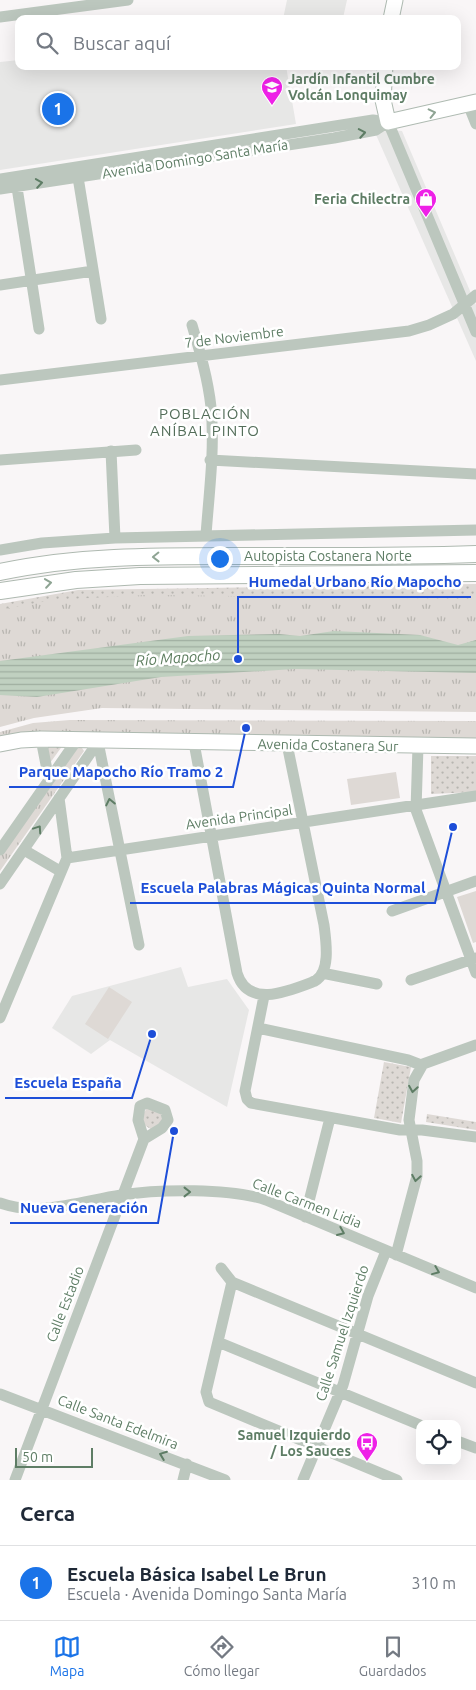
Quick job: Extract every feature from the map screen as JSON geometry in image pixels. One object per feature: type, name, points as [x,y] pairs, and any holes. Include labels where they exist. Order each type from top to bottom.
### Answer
[{"type":"highway","name":"Autopista Costanera Norte","points":[[0,572],[72,561],[135,557],[396,557],[473,553]]},
{"type":"highway","name":"Autopista Costanera Norte","points":[[0,591],[76,580],[140,576],[476,573]]},
{"type":"main road","points":[[392,15],[395,0]]},
{"type":"main road","points":[[385,70],[383,100],[388,122]]},
{"type":"main road","name":"Avenida Domingo Santa María","points":[[388,122],[472,103]]},
{"type":"main road","name":"Avenida Costanera Sur","points":[[0,744],[41,739],[98,742],[476,746]]},
{"type":"street","points":[[0,17],[123,0]]},
{"type":"street","points":[[472,103],[476,124]]},
{"type":"street","points":[[388,122],[476,332]]},
{"type":"street","name":"Avenida Domingo Santa María","points":[[0,179],[16,181],[333,133],[376,130],[388,122]]},
{"type":"street","points":[[77,172],[101,319]]},
{"type":"street","points":[[16,181],[39,330]]},
{"type":"street","name":"Avenida Domingo Santa María","points":[[0,189],[16,181]]},
{"type":"street","points":[[0,285],[93,271]]},
{"type":"street","name":"7 de Noviembre","points":[[0,380],[409,330],[436,322],[453,314],[476,295]]},
{"type":"street","points":[[192,324],[201,356],[211,408],[206,535]]},
{"type":"street","points":[[0,460],[136,450]]},
{"type":"street","points":[[111,452],[115,538]]},
{"type":"street","points":[[210,460],[476,474]]},
{"type":"street","points":[[0,550],[42,544],[115,538],[476,530]]},
{"type":"street","points":[[41,739],[49,780]]},
{"type":"street","points":[[0,850],[77,740]]},
{"type":"street","points":[[0,884],[98,742]]},
{"type":"street","points":[[98,742],[139,945]]},
{"type":"street","points":[[194,743],[237,973],[248,990],[264,996],[315,982],[322,973],[326,936],[287,744]]},
{"type":"street","points":[[418,746],[415,804],[446,892],[474,959],[476,973]]},
{"type":"street","name":"Avenida Principal","points":[[67,858],[476,796]]},
{"type":"street","points":[[0,1018],[60,870],[67,858],[59,798]]},
{"type":"street","points":[[24,850],[60,870]]},
{"type":"street","points":[[392,911],[476,881]]},
{"type":"street","points":[[411,980],[474,959]]},
{"type":"street","points":[[322,973],[377,984]]},
{"type":"street","points":[[264,996],[245,1091],[246,1099],[255,1105],[410,1130],[476,1137]]},
{"type":"street","points":[[258,1028],[408,1060],[421,1065],[476,1045]]},
{"type":"street","points":[[410,1130],[413,1088],[421,1065]]},
{"type":"street","points":[[305,1217],[330,1118]]},
{"type":"street","name":"Calle Samuel Izquierdo","points":[[302,1480],[340,1392],[370,1289],[391,1253],[417,1171],[410,1130]]},
{"type":"street","name":"Calle Estadio","points":[[15,1480],[144,1139]]},
{"type":"street","name":"Calle Carmen Lidia","points":[[0,1203],[30,1209],[123,1194],[178,1192],[240,1193],[266,1200],[476,1288]]},
{"type":"street","points":[[221,1268],[232,1282],[476,1383]]},
{"type":"street","points":[[232,1282],[206,1392],[207,1399],[212,1404],[396,1480]]},
{"type":"street","points":[[218,1342],[416,1423]]},
{"type":"street","name":"Calle Santa Edelmira","points":[[0,1394],[225,1480]]},
{"type":"street","points":[[461,1442],[476,1448]]},
{"type":"street","points":[[183,1480],[187,1464]]},
{"type":"shaded area","points":[[287,0],[347,0],[344,15],[284,15]]},
{"type":"shaded area","points":[[15,60],[15,70],[287,70],[296,124],[0,170],[0,62]]},
{"type":"shaded area","name":"Feria Chilectra","points":[[373,128],[402,131],[476,305],[476,361]]},
{"type":"shaded area","points":[[181,967],[188,987],[227,979],[249,1010],[227,1107],[110,1040],[91,1054],[52,1028],[72,996]]},
{"type":"green space","points":[[476,584],[476,603],[0,624],[0,604],[78,590]]},
{"type":"green space","points":[[147,595],[476,599],[476,712],[102,708],[34,718],[0,727],[0,610],[52,600]]},
{"type":"green space","points":[[70,720],[476,721],[476,741],[0,739],[0,732],[33,723]]},
{"type":"green space","points":[[47,744],[63,745],[50,763]]},
{"type":"green space","points":[[78,747],[84,751],[0,871],[0,856]]},
{"type":"green space","points":[[431,756],[476,756],[476,792],[431,794]]},
{"type":"green space","points":[[396,772],[400,798],[351,805],[347,779]]},
{"type":"green space","points":[[476,891],[476,942],[473,943],[457,897]]},
{"type":"green space","points":[[109,987],[132,1002],[108,1039],[85,1024]]},
{"type":"green space","points":[[384,1062],[411,1067],[401,1123],[374,1118]]},
{"type":"green space","points":[[150,1107],[164,1116],[164,1120],[152,1130],[143,1124],[141,1117],[147,1108]]},
{"type":"green space","points":[[427,1114],[476,1122],[476,1130],[426,1122]]},
{"type":"water","name":"Río Mapocho","points":[[334,631],[420,635],[458,645],[476,640],[476,673],[295,669],[161,677],[37,697],[0,695],[0,661],[188,636],[279,634],[300,636]]},
{"type":"place","name":"Jardín Infantil Cumbre Volcán Lonquimay","points":[[272,106]]},
{"type":"place","name":"Escuela Básica Isabel Le Brun","points":[[58,109]]},
{"type":"place","name":"Feria Chilectra","points":[[426,218]]},
{"type":"place","name":"Humedal Urbano Río Mapocho","points":[[238,659]]},
{"type":"place","name":"Parque Mapocho Río Tramo 2","points":[[246,728]]},
{"type":"place","name":"Escuela Palabras Mágicas Quinta Normal","points":[[453,827]]},
{"type":"place","name":"Escuela España","points":[[152,1034]]},
{"type":"place","name":"Nueva Generación","points":[[174,1131]]},
{"type":"place","name":"Samuel Izquierdo / Los Sauces","points":[[367,1462]]},
{"type":"district","name":"POBLACIÓN ANÍBAL PINTO","points":[[205,422]]}]
